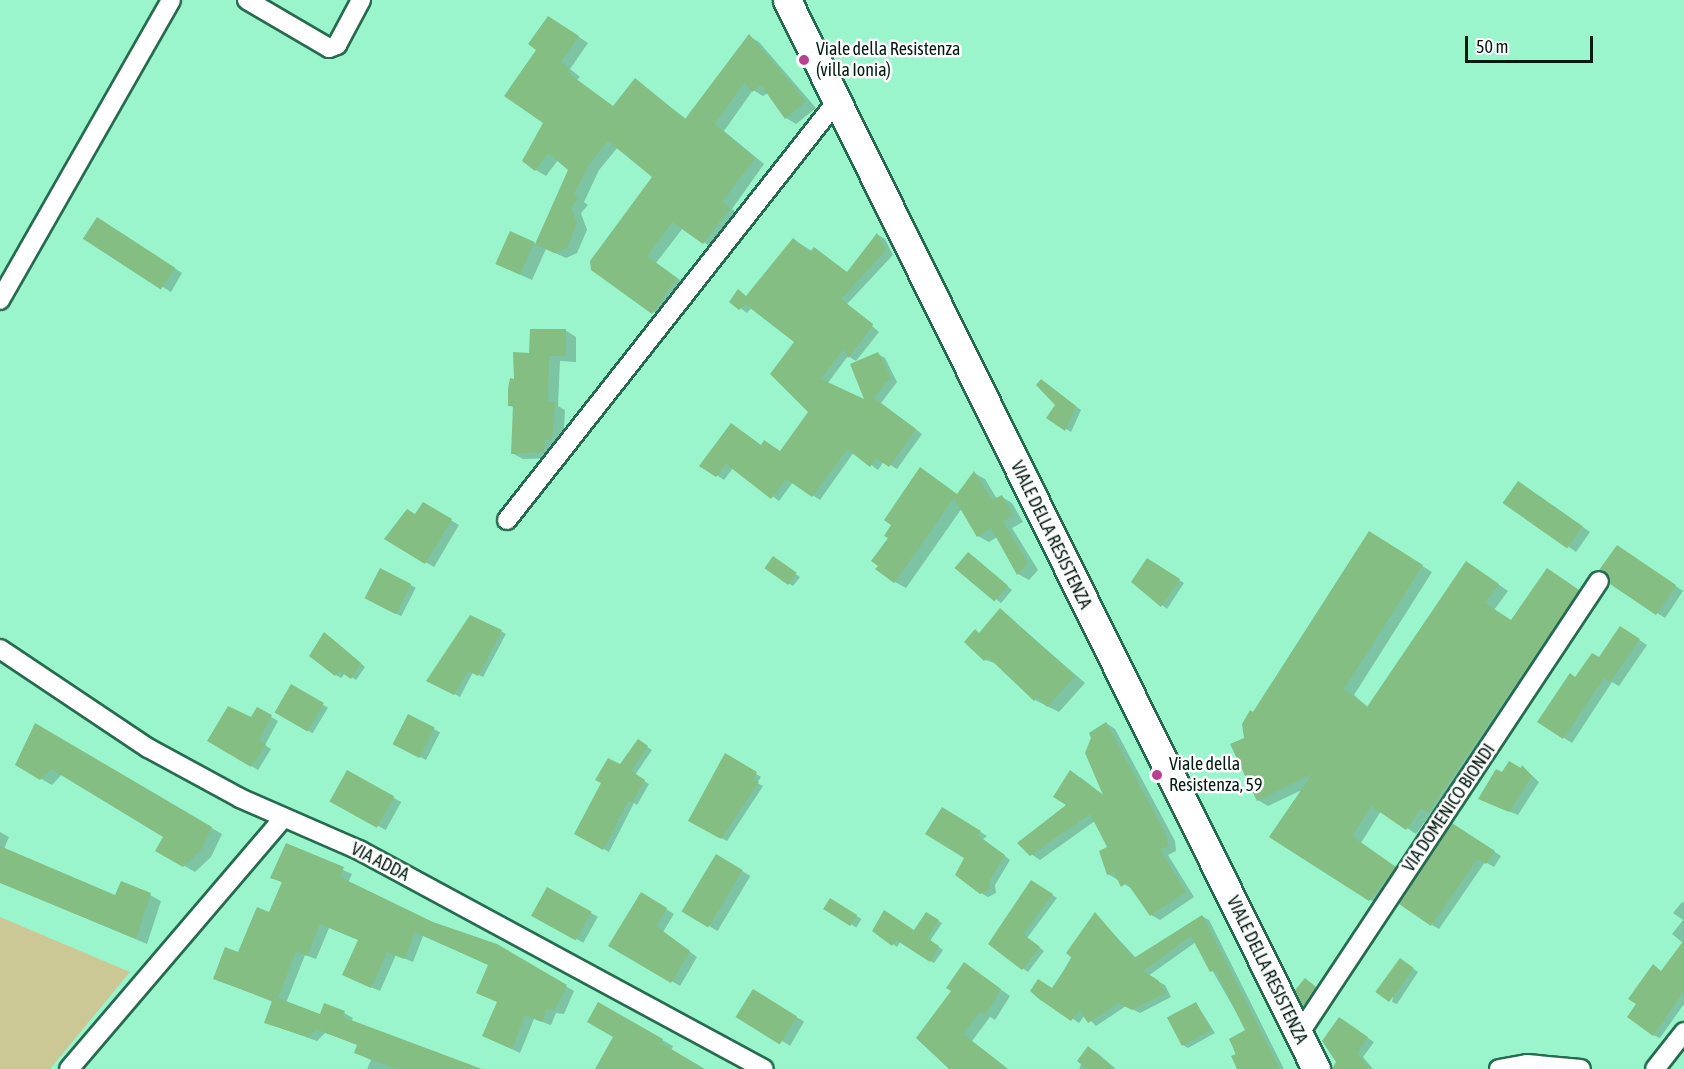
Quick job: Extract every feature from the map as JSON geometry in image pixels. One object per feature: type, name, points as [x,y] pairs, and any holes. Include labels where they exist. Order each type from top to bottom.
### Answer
[{"type":"main road","name":"VIALE DELLA RESISTENZA","points":[[788,0],[1316,1069]]},
{"type":"street","points":[[0,300],[171,0]]},
{"type":"street","points":[[248,0],[329,48],[337,45],[361,0]]},
{"type":"street","points":[[507,520],[837,102]]},
{"type":"street","name":"VIA DOMENICO BIONDI","points":[[1299,1034],[1599,582]]},
{"type":"street","name":"VIA ADDA","points":[[3,659],[148,748],[283,818],[359,850],[764,1069]]},
{"type":"street","points":[[69,1069],[283,818]]},
{"type":"street","points":[[1655,1069],[1684,1032]]},
{"type":"street","points":[[1499,1069],[1527,1064],[1581,1069]]},
{"type":"shaded area","points":[[0,917],[130,972],[50,1069],[0,1069]]},
{"type":"building","points":[[548,16],[579,36],[561,62],[570,70],[568,73],[613,106],[635,78],[685,119],[749,34],[806,101],[785,119],[761,85],[752,92],[744,82],[715,124],[755,158],[722,202],[730,208],[703,244],[672,222],[647,256],[677,278],[652,314],[591,270],[590,261],[652,177],[608,141],[589,165],[574,194],[579,198],[571,207],[577,223],[567,248],[554,253],[535,244],[568,170],[548,153],[535,171],[522,161],[543,123],[504,96],[536,50],[528,44]]},
{"type":"building","points":[[97,217],[175,268],[161,289],[83,239]]},
{"type":"building","points":[[510,231],[535,242],[520,275],[495,264]]},
{"type":"building","points":[[877,233],[886,250],[841,299],[873,324],[872,327],[848,358],[844,348],[821,379],[864,399],[850,364],[878,352],[891,377],[874,398],[916,429],[889,467],[876,458],[870,467],[847,449],[812,497],[786,479],[771,499],[726,464],[716,477],[699,466],[731,423],[761,445],[764,440],[780,451],[808,412],[770,374],[794,342],[745,304],[739,310],[729,302],[738,289],[746,296],[793,238],[810,252],[814,247],[847,272]]},
{"type":"building","points":[[530,329],[566,329],[566,356],[549,356],[548,402],[555,402],[552,440],[545,440],[544,452],[511,454],[513,406],[508,406],[508,389],[510,378],[514,379],[513,352],[529,353]]},
{"type":"building","points":[[1041,379],[1076,406],[1065,431],[1046,418],[1055,405],[1036,385]]},
{"type":"building","points":[[920,467],[957,494],[974,471],[992,500],[1002,495],[1013,515],[1003,522],[1028,563],[1017,575],[991,528],[977,537],[954,498],[894,583],[875,569],[878,566],[871,561],[888,538],[884,536],[891,525],[884,520]]},
{"type":"building","points":[[1518,481],[1583,526],[1567,548],[1503,503]]},
{"type":"building","points":[[423,502],[452,519],[425,564],[384,539],[407,509],[415,514]]},
{"type":"building","points":[[1369,531],[1423,565],[1344,689],[1367,707],[1466,561],[1499,584],[1485,603],[1511,620],[1547,568],[1579,590],[1428,813],[1421,808],[1406,830],[1371,806],[1352,836],[1396,867],[1369,901],[1269,837],[1312,774],[1257,801],[1230,744],[1244,738],[1242,724],[1250,710],[1253,712]]},
{"type":"building","points":[[1617,545],[1676,585],[1656,615],[1610,584],[1609,575],[1599,570]]},
{"type":"building","points":[[968,552],[1008,585],[994,602],[955,568]]},
{"type":"building","points":[[773,556],[797,573],[788,585],[764,568]]},
{"type":"building","points":[[1147,558],[1180,579],[1161,607],[1131,582]]},
{"type":"building","points":[[380,568],[411,584],[396,614],[365,598]]},
{"type":"building","points":[[1000,608],[1075,676],[1047,707],[1037,697],[1034,701],[988,657],[984,661],[964,642],[975,629],[979,633]]},
{"type":"building","points":[[470,615],[502,630],[478,676],[468,671],[454,695],[426,681]]},
{"type":"building","points":[[1620,626],[1640,639],[1610,682],[1604,678],[1563,739],[1537,722],[1570,673],[1575,677],[1592,653],[1599,657]]},
{"type":"building","points":[[324,632],[361,663],[351,679],[339,671],[335,676],[309,656]]},
{"type":"building","points":[[291,684],[324,703],[307,732],[274,713]]},
{"type":"building","points":[[228,706],[251,717],[257,707],[272,715],[259,740],[266,744],[251,767],[207,741]]},
{"type":"building","points":[[408,714],[435,728],[419,758],[393,744]]},
{"type":"building","points":[[1106,722],[1166,835],[1168,846],[1160,850],[1186,892],[1150,916],[1127,883],[1121,887],[1114,872],[1107,875],[1099,851],[1107,847],[1090,814],[1030,856],[1017,843],[1066,805],[1053,797],[1070,770],[1103,795],[1085,753],[1091,738],[1089,733]]},
{"type":"building","points":[[35,723],[212,827],[200,851],[183,867],[155,851],[163,837],[51,769],[40,780],[15,765]]},
{"type":"building","points":[[638,739],[648,746],[631,771],[645,780],[632,803],[628,801],[603,850],[574,834],[601,783],[595,780],[608,758],[620,764]]},
{"type":"building","points":[[725,753],[757,772],[753,779],[759,782],[721,839],[688,821]]},
{"type":"building","points":[[1509,761],[1521,768],[1522,765],[1532,776],[1509,812],[1478,799],[1496,769],[1502,772]]},
{"type":"building","points":[[347,770],[394,796],[377,828],[330,801]]},
{"type":"building","points":[[942,807],[981,831],[977,835],[1005,855],[989,881],[990,889],[980,894],[955,875],[964,858],[925,834]]},
{"type":"building","points":[[1452,823],[1495,851],[1486,864],[1477,859],[1431,926],[1399,904]]},
{"type":"building","points":[[286,843],[344,867],[340,877],[433,922],[497,944],[567,985],[555,1010],[547,1009],[542,1022],[525,1015],[512,1049],[482,1036],[497,1002],[476,993],[488,965],[415,932],[404,959],[387,952],[371,988],[342,975],[358,940],[320,924],[307,956],[296,951],[278,998],[320,1014],[324,1003],[345,1011],[343,1017],[482,1069],[397,1069],[354,1053],[357,1045],[316,1029],[308,1037],[264,1023],[272,1001],[213,979],[225,947],[238,952],[257,907],[269,912],[282,882],[270,878]]},
{"type":"building","points":[[0,846],[115,895],[121,881],[151,893],[136,939],[0,883]]},
{"type":"building","points":[[716,854],[743,870],[708,927],[681,911]]},
{"type":"building","points":[[1031,880],[1053,894],[1023,934],[1040,947],[1022,970],[988,944]]},
{"type":"building","points":[[547,887],[592,912],[576,941],[531,916]]},
{"type":"building","points":[[641,892],[667,908],[656,926],[690,951],[671,983],[608,946]]},
{"type":"building","points":[[830,898],[857,915],[850,926],[823,909]]},
{"type":"building","points":[[884,910],[914,930],[926,912],[939,920],[927,938],[939,946],[930,962],[896,940],[892,946],[872,931]]},
{"type":"building","points":[[1095,912],[1134,958],[1202,915],[1280,1069],[1237,1069],[1231,1056],[1236,1054],[1229,1039],[1245,1030],[1215,970],[1210,972],[1191,936],[1143,971],[1158,980],[1166,993],[1132,1010],[1118,1003],[1088,1023],[1079,1010],[1071,1021],[1039,999],[1030,991],[1038,979],[1052,988],[1072,958],[1066,953]]},
{"type":"building","points":[[1684,940],[1684,991],[1653,1036],[1627,1017],[1636,1004],[1628,999],[1653,964],[1661,971]]},
{"type":"building","points":[[1400,958],[1414,968],[1389,1002],[1375,992]]},
{"type":"building","points":[[964,962],[1001,989],[985,1015],[980,1012],[963,1034],[1008,1069],[949,1069],[916,1038],[951,991],[946,988]]},
{"type":"building","points":[[1305,978],[1316,987],[1303,1006],[1295,990]]},
{"type":"building","points":[[753,989],[797,1017],[780,1045],[736,1017]]},
{"type":"building","points":[[598,1002],[663,1039],[661,1043],[705,1069],[595,1069],[613,1037],[587,1022]]},
{"type":"building","points":[[1196,1002],[1211,1030],[1182,1046],[1167,1017]]},
{"type":"building","points":[[1339,1017],[1368,1037],[1357,1053],[1371,1069],[1332,1069],[1336,1062],[1322,1041]]},
{"type":"building","points":[[1088,1046],[1115,1069],[1087,1069],[1077,1061]]},
{"type":"place","name":"Viale della Resistenza (villa Ionia)","points":[[804,60]]},
{"type":"place","name":"Viale della Resistenza, 59","points":[[1157,775]]}]
